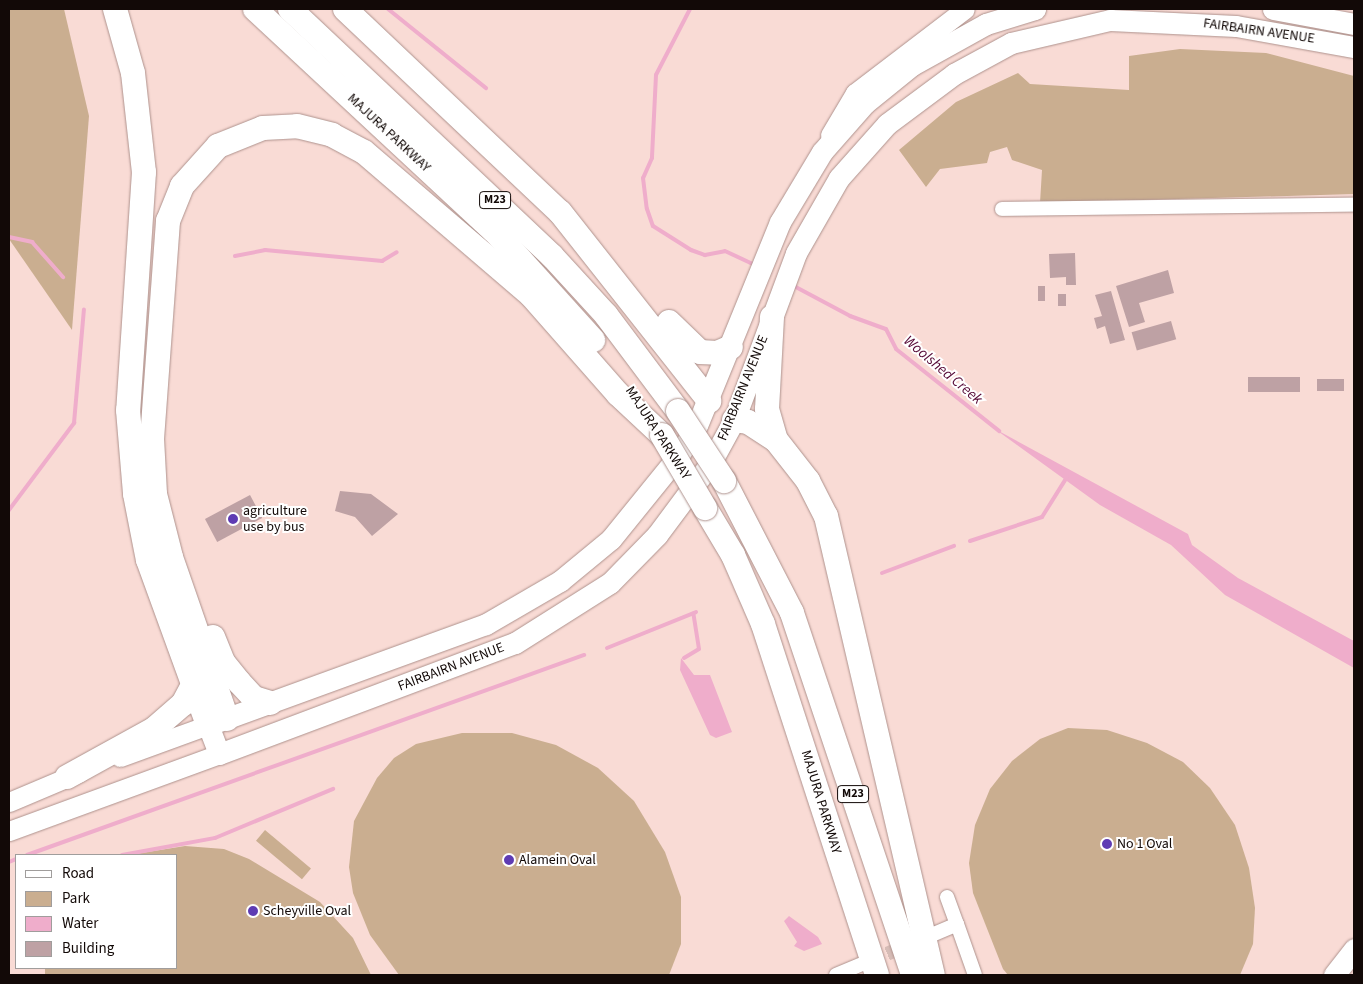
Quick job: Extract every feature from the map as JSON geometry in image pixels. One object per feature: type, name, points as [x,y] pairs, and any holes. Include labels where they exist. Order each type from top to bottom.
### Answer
[{"type":"highway","points":[[115,9],[134,82],[144,172],[128,410],[134,494],[148,560],[192,687],[217,722]]},
{"type":"highway","name":"MAJURA PARKWAY","points":[[256,9],[542,280],[602,351],[662,435],[733,555],[763,624],[868,970]]},
{"type":"highway","name":"MAJURA PARKWAY","points":[[290,9],[552,256],[606,315],[678,411],[724,481],[792,613],[913,975]]},
{"type":"highway","points":[[345,9],[582,237],[628,271],[692,348],[712,354],[731,347]]},
{"type":"highway","points":[[217,722],[155,494],[153,408],[168,220],[182,186],[204,158],[231,139],[271,126],[297,126],[332,134],[382,167],[531,295],[618,394],[662,435]]},
{"type":"highway","points":[[582,237],[709,401]]},
{"type":"highway","points":[[773,314],[767,409],[776,440]]},
{"type":"highway","points":[[728,421],[748,422],[776,440],[808,481],[829,527],[933,975]]},
{"type":"highway","points":[[155,494],[180,546],[220,657],[249,694],[270,703]]},
{"type":"highway","points":[[67,778],[154,729],[183,704],[192,687]]},
{"type":"main road","points":[[822,152],[855,93],[965,9]]},
{"type":"main road","name":"FAIRBAIRN AVENUE","points":[[1273,9],[1354,24]]},
{"type":"main road","points":[[1012,43],[1013,11]]},
{"type":"main road","name":"FAIRBAIRN AVENUE","points":[[9,802],[67,778],[217,722],[486,624],[577,570],[611,539],[679,456],[709,401],[771,244],[822,152],[886,84],[928,54],[1013,11]]},
{"type":"main road","name":"FAIRBAIRN AVENUE","points":[[9,831],[464,664],[554,621],[592,597],[640,554],[696,485],[720,447],[728,421],[773,314],[796,253],[839,178],[887,124],[932,88],[1012,43],[1072,25],[1151,19],[1290,33],[1354,47]]},
{"type":"main road","points":[[679,456],[728,421],[709,401]]},
{"type":"main road","points":[[217,722],[228,750]]},
{"type":"main road","points":[[1334,975],[1354,949]]},
{"type":"street","points":[[1002,210],[1354,205]]},
{"type":"street","points":[[947,897],[975,975]]},
{"type":"street","points":[[934,934],[957,924]]},
{"type":"street","points":[[836,975],[868,970]]},
{"type":"green space","points":[[9,9],[64,9],[89,116],[72,330],[9,239]]},
{"type":"green space","points":[[1180,49],[1266,53],[1354,76],[1354,194],[1040,203],[1042,170],[1012,160],[1007,147],[990,152],[987,163],[940,169],[926,187],[899,150],[956,102],[1018,73],[1030,84],[1129,90],[1129,56]]},
{"type":"green space","name":"No 1 Oval","points":[[1068,728],[1107,730],[1147,743],[1183,762],[1210,788],[1235,825],[1249,868],[1255,908],[1253,944],[1240,975],[1008,975],[1003,969],[973,893],[969,863],[975,825],[990,789],[1012,761],[1040,739]]},
{"type":"green space","name":"Alamein Oval","points":[[462,733],[512,733],[556,745],[598,768],[634,801],[665,852],[681,897],[681,944],[669,975],[399,975],[370,935],[353,893],[349,867],[354,821],[377,778],[394,758],[416,744]]},
{"type":"green space","points":[[265,830],[311,869],[302,879],[256,841]]},
{"type":"green space","name":"Scheyville Oval","points":[[185,846],[224,849],[249,859],[320,902],[353,938],[371,975],[45,975],[45,969],[178,969],[178,854],[135,854]]},
{"type":"water","points":[[995,429],[1188,534],[1192,545],[1238,578],[1354,641],[1354,668],[1225,595],[1171,545],[1100,505]]},
{"type":"water","points":[[681,658],[694,675],[710,675],[732,732],[716,738],[710,735],[680,670]]},
{"type":"water","points":[[789,916],[818,937],[822,944],[804,951],[794,946],[797,942],[784,921]]},
{"type":"building","points":[[1075,253],[1076,285],[1066,285],[1066,277],[1050,278],[1049,254]]},
{"type":"building","points":[[1168,270],[1174,293],[1139,303],[1145,322],[1129,327],[1116,286]]},
{"type":"building","points":[[1038,286],[1045,286],[1045,301],[1038,301]]},
{"type":"building","points":[[1111,291],[1125,340],[1110,344],[1105,326],[1097,329],[1094,318],[1102,316],[1095,295]]},
{"type":"building","points":[[1058,294],[1066,294],[1066,306],[1058,306]]},
{"type":"building","points":[[1171,321],[1176,339],[1137,351],[1132,332]]},
{"type":"building","points":[[1248,377],[1300,377],[1300,392],[1248,392]]},
{"type":"building","points":[[1317,379],[1344,379],[1344,391],[1317,391]]},
{"type":"building","points":[[340,491],[371,494],[398,514],[372,536],[355,517],[335,511]]},
{"type":"building","name":"agriculture use by bus","points":[[250,495],[262,518],[217,542],[205,519]]},
{"type":"waterway","points":[[388,9],[486,88]]},
{"type":"waterway","name":"Woolshed Creek","points":[[690,9],[656,75],[652,158],[643,178],[647,209],[653,226],[691,250],[705,255],[725,251],[755,265]]},
{"type":"waterway","points":[[9,237],[32,242],[63,277]]},
{"type":"waterway","points":[[235,256],[265,250],[382,261],[397,252]]},
{"type":"waterway","name":"Woolshed Creek","points":[[792,285],[850,316],[886,329],[896,349],[999,431]]},
{"type":"waterway","points":[[9,510],[74,423],[84,309]]},
{"type":"waterway","points":[[970,541],[1042,517],[1067,477]]},
{"type":"waterway","points":[[882,573],[954,546]]},
{"type":"waterway","points":[[607,648],[696,612]]},
{"type":"waterway","points":[[684,658],[699,649],[693,613]]},
{"type":"waterway","points":[[30,854],[584,655]]},
{"type":"waterway","points":[[127,854],[215,838],[333,789]]},
{"type":"waterway","points":[[9,862],[15,859]]},
{"type":"tunnel","points":[[868,962],[910,944]]},
{"type":"place","name":"agriculture use by bus","points":[[233,519]]},
{"type":"place","name":"No 1 Oval","points":[[1107,844]]},
{"type":"place","name":"Alamein Oval","points":[[509,860]]},
{"type":"place","name":"Scheyville Oval","points":[[253,911]]}]
